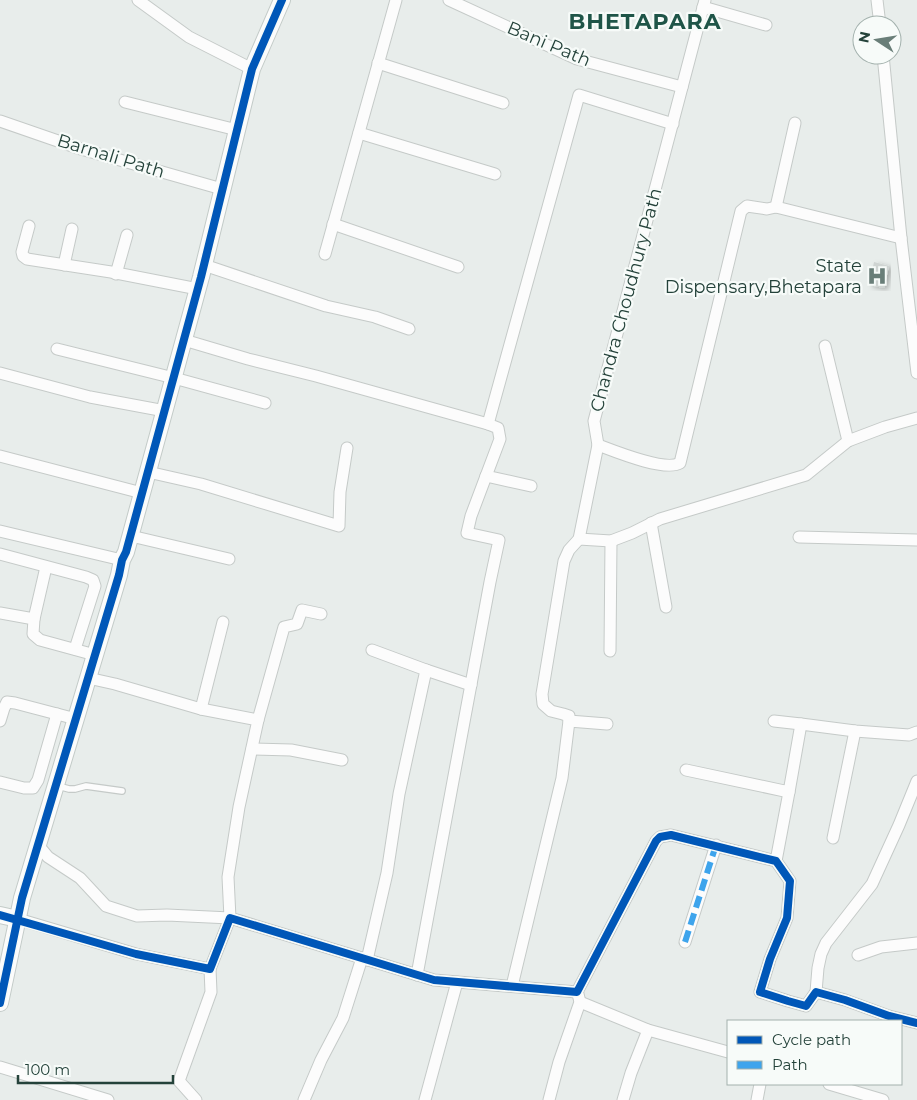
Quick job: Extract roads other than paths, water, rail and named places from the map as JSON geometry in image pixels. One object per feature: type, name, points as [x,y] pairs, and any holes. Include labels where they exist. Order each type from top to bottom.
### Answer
[{"type":"street","points":[[138,0],[189,38],[252,69]]},
{"type":"street","points":[[0,1003],[22,898],[122,560],[131,536],[198,289],[252,69],[282,0]]},
{"type":"street","points":[[325,254],[396,0]]},
{"type":"street","name":"Bani Path","points":[[449,0],[577,59],[682,88]]},
{"type":"street","points":[[877,0],[879,15]]},
{"type":"street","points":[[704,4],[766,25]]},
{"type":"street","name":"Chandra Choudhury Path","points":[[579,539],[598,445],[594,421],[704,4]]},
{"type":"street","points":[[378,63],[503,103]]},
{"type":"street","points":[[884,65],[901,238],[917,373]]},
{"type":"street","points":[[488,424],[580,95],[672,124]]},
{"type":"street","points":[[125,102],[237,130]]},
{"type":"street","name":"Barnali Path","points":[[0,121],[82,149],[222,189]]},
{"type":"street","points":[[776,207],[794,122]]},
{"type":"street","points":[[359,132],[495,174]]},
{"type":"street","points":[[598,445],[636,459],[668,466],[680,464],[741,211],[747,206],[767,209],[776,207],[901,238]]},
{"type":"street","points":[[333,224],[458,267]]},
{"type":"street","points":[[29,226],[22,252],[23,256],[27,259],[198,289]]},
{"type":"street","points":[[64,265],[72,229]]},
{"type":"street","points":[[116,274],[127,235]]},
{"type":"street","points":[[204,265],[326,306],[375,317],[409,329]]},
{"type":"street","points":[[184,340],[498,428],[500,439],[467,533],[499,540],[417,975]]},
{"type":"street","points":[[825,346],[848,441]]},
{"type":"street","points":[[57,349],[265,403]]},
{"type":"street","points":[[0,373],[90,396],[164,411]]},
{"type":"street","points":[[512,986],[562,778],[569,722],[568,716],[551,710],[543,704],[542,694],[564,562],[569,550],[579,539],[611,541],[660,518],[806,475],[848,441],[917,418]]},
{"type":"street","points":[[148,472],[200,484],[339,526],[340,492],[347,448]]},
{"type":"street","points":[[0,456],[142,493]]},
{"type":"street","points":[[486,476],[531,486]]},
{"type":"street","points":[[651,523],[666,607]]},
{"type":"street","points":[[0,531],[122,560]]},
{"type":"street","points":[[131,536],[229,559]]},
{"type":"street","points":[[799,537],[917,540]]},
{"type":"street","points":[[610,651],[611,541]]},
{"type":"street","points":[[0,554],[93,580],[95,586],[75,649]]},
{"type":"street","points":[[46,567],[34,619],[33,634],[40,640],[95,655]]},
{"type":"street","points":[[196,1100],[179,1081],[211,992],[210,968],[230,918],[228,877],[239,807],[258,720],[284,627],[297,624],[302,610],[321,614]]},
{"type":"street","points":[[0,612],[34,619]]},
{"type":"street","points":[[201,709],[223,622]]},
{"type":"street","points":[[372,650],[471,685]]},
{"type":"street","points":[[304,1100],[321,1060],[343,1018],[365,959],[387,873],[398,794],[426,670]]},
{"type":"street","points":[[88,678],[201,709],[258,720]]},
{"type":"street","points":[[0,721],[6,702],[76,720]]},
{"type":"street","points":[[0,782],[24,788],[33,788],[38,780],[57,714]]},
{"type":"street","points":[[774,721],[855,731],[909,735],[917,732]]},
{"type":"street","points":[[569,722],[607,724]]},
{"type":"street","points":[[776,861],[801,724]]},
{"type":"street","points":[[833,838],[855,731]]},
{"type":"street","points":[[252,749],[291,750],[342,760]]},
{"type":"street","points":[[686,770],[789,792]]},
{"type":"street","points":[[549,1100],[578,997],[660,837],[671,835],[776,861],[790,880],[787,918],[770,959],[760,992],[806,1006],[816,992],[818,968],[826,943],[872,884],[917,781]]},
{"type":"street","points":[[685,942],[716,845]]},
{"type":"street","points":[[38,846],[48,857],[80,878],[106,906],[137,916],[167,915],[230,918],[434,980],[512,986],[578,997],[648,1030],[727,1052]]},
{"type":"street","points":[[0,915],[136,954],[210,968]]},
{"type":"street","points":[[858,955],[880,947],[917,943]]},
{"type":"street","points":[[425,1100],[457,982]]},
{"type":"street","points":[[816,992],[917,1024]]},
{"type":"street","points":[[623,1100],[631,1073],[648,1030]]},
{"type":"street","points":[[0,1067],[108,1100]]},
{"type":"street","points":[[757,1100],[760,1085]]},
{"type":"street","points":[[832,1085],[883,1100]]},
{"type":"lane","points":[[56,786],[75,789],[86,786],[122,792]]},
{"type":"place","name":"State Dispensary,Bhetapara","points":[[877,276]]},
{"type":"district","name":"BHETAPARA","points":[[645,21]]}]
